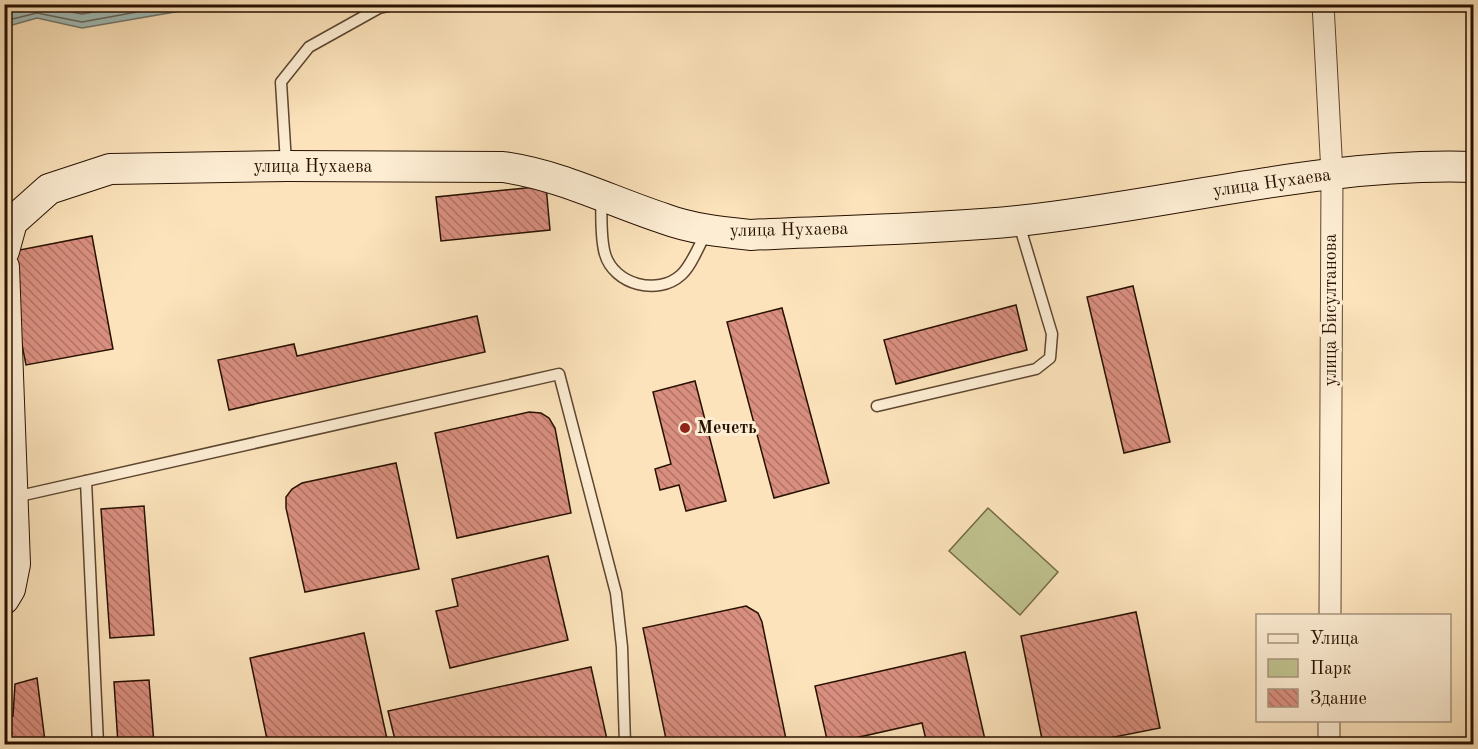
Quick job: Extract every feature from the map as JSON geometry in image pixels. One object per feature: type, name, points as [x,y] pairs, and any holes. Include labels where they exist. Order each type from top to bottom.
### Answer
[{"type":"street","name":"улица Бисултанова","points":[[1323,4],[1332,174],[1330,614]]},
{"type":"street","name":"улица Нухаева","points":[[4,251],[8,221],[49,189],[110,169],[286,166],[503,167],[534,171],[667,220],[708,230],[751,235],[1018,221],[1332,174],[1444,166],[1473,167]]},
{"type":"street","points":[[4,267],[15,564],[10,589],[4,599]]},
{"type":"street","points":[[1329,722],[1329,744]]},
{"type":"lane","points":[[286,166],[281,82],[309,47],[380,8],[397,4]]},
{"type":"lane","points":[[601,195],[604,253],[611,268],[621,278],[636,284],[670,284],[684,273],[708,230]]},
{"type":"lane","points":[[877,406],[1036,369],[1050,358],[1052,334],[1018,221]]},
{"type":"lane","points":[[12,498],[559,374],[616,594],[622,647],[625,744]]},
{"type":"lane","points":[[86,481],[98,744]]},
{"type":"green space","points":[[988,508],[1058,572],[1020,615],[949,551]]},
{"type":"water","points":[[5,4],[215,5],[82,28],[37,18],[5,27]]},
{"type":"building","points":[[546,186],[550,230],[441,241],[436,197]]},
{"type":"building","points":[[92,236],[113,349],[26,365],[4,253]]},
{"type":"building","points":[[1133,286],[1170,442],[1124,453],[1087,297]]},
{"type":"building","points":[[1016,305],[1027,350],[896,384],[884,340]]},
{"type":"building","points":[[782,308],[829,483],[774,498],[727,322]]},
{"type":"building","points":[[477,316],[485,352],[229,410],[218,360],[294,344],[297,356]]},
{"type":"building","name":"Мечеть","points":[[695,381],[726,501],[686,511],[679,485],[660,490],[655,469],[671,464],[653,392]]},
{"type":"building","points":[[529,412],[541,413],[549,418],[555,428],[571,513],[457,538],[435,433]]},
{"type":"building","points":[[396,463],[419,569],[305,592],[286,508],[286,497],[292,489],[302,483]]},
{"type":"building","points":[[144,506],[154,635],[110,638],[101,509]]},
{"type":"building","points":[[548,556],[568,640],[450,668],[436,611],[458,606],[452,579]]},
{"type":"building","points":[[746,606],[758,613],[762,622],[787,744],[667,744],[643,628]]},
{"type":"building","points":[[1136,612],[1160,728],[1079,744],[1043,744],[1021,636]]},
{"type":"building","points":[[364,633],[387,739],[360,744],[268,744],[250,658]]},
{"type":"building","points":[[965,652],[986,744],[927,744],[922,723],[828,744],[815,686]]},
{"type":"building","points":[[591,667],[608,744],[396,744],[388,711]]},
{"type":"building","points":[[37,678],[45,741],[4,744],[4,717],[13,716],[15,684]]},
{"type":"building","points":[[149,680],[154,744],[118,744],[114,682]]},
{"type":"place","name":"Мечеть","points":[[685,428]]}]
